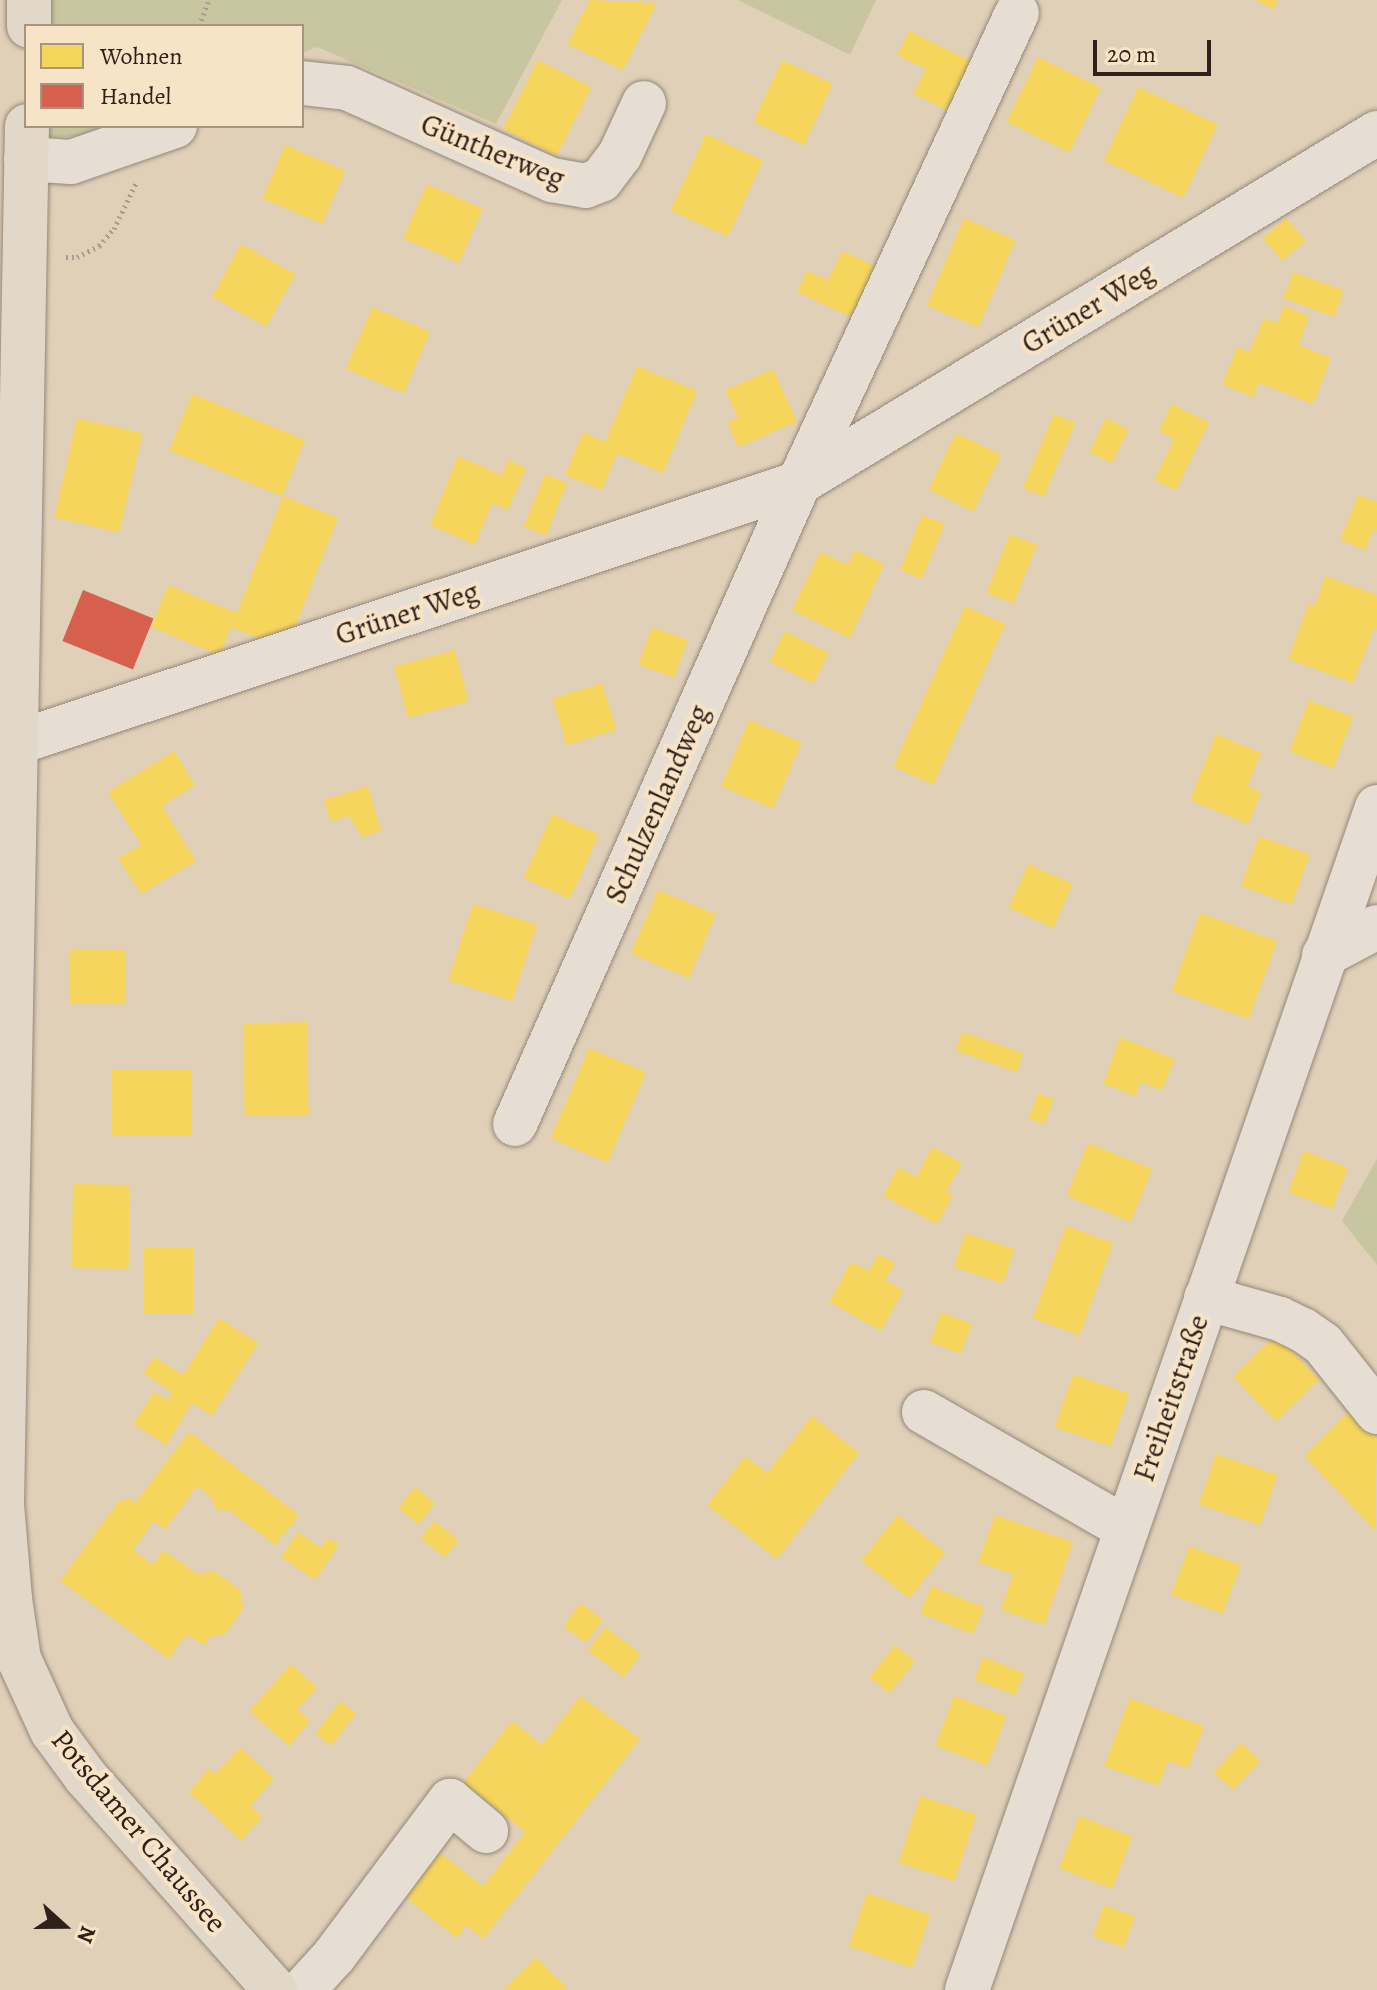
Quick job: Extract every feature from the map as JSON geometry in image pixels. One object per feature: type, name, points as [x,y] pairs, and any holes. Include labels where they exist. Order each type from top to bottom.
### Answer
[{"type":"main road","points":[[29,0],[29,24]]},
{"type":"main road","name":"Potsdamer Chaussee","points":[[26,143],[25,256],[9,618],[2,1505],[9,1659],[52,1731],[85,1776],[275,1990]]},
{"type":"street","points":[[799,483],[1017,13]]},
{"type":"street","name":"Güntherweg","points":[[304,83],[347,88],[552,180],[585,186],[601,180],[620,155],[644,103]]},
{"type":"street","points":[[26,143],[71,162],[165,129]]},
{"type":"street","name":"Grüner Weg","points":[[8,762],[799,483],[1377,133]]},
{"type":"street","name":"Schulzenlandweg","points":[[515,1124],[799,483]]},
{"type":"street","name":"Freiheitstraße","points":[[967,1990],[1377,807]]},
{"type":"street","points":[[1324,955],[1377,927]]},
{"type":"street","points":[[1206,1298],[1280,1319],[1303,1330],[1323,1344],[1377,1412]]},
{"type":"street","points":[[924,1412],[1126,1528]]},
{"type":"street","points":[[303,1990],[334,1956],[450,1801],[486,1831]]},
{"type":"path","points":[[200,24],[209,0]]},
{"type":"path","points":[[25,256],[77,257],[99,246],[114,229],[165,129]]},
{"type":"shaded area","points":[[52,0],[562,0],[496,124],[317,47],[304,52],[304,24],[50,24]]},
{"type":"shaded area","points":[[738,0],[876,0],[850,55]]},
{"type":"shaded area","points":[[43,128],[111,128],[82,136],[42,137]]},
{"type":"shaded area","points":[[1377,1159],[1377,1265],[1342,1221]]},
{"type":"building: Wohnen","points":[[590,0],[657,3],[623,70],[567,44]]},
{"type":"building: Wohnen","points":[[1255,0],[1278,0],[1274,9]]},
{"type":"building: Wohnen","points":[[909,31],[975,63],[951,112],[913,94],[926,69],[897,55]]},
{"type":"building: Wohnen","points":[[1038,57],[1101,88],[1069,152],[1006,122]]},
{"type":"building: Wohnen","points":[[538,60],[591,87],[557,156],[503,129]]},
{"type":"building: Wohnen","points":[[782,60],[833,84],[804,145],[753,122]]},
{"type":"building: Wohnen","points":[[1138,87],[1218,124],[1184,198],[1104,160]]},
{"type":"building: Wohnen","points":[[706,134],[763,161],[728,237],[671,210]]},
{"type":"building: Wohnen","points":[[285,145],[345,170],[322,224],[262,198]]},
{"type":"building: Wohnen","points":[[427,184],[483,209],[459,263],[403,238]]},
{"type":"building: Wohnen","points":[[964,218],[1016,240],[978,327],[927,305]]},
{"type":"building: Wohnen","points":[[1286,218],[1306,241],[1282,261],[1263,238]]},
{"type":"building: Wohnen","points":[[241,244],[295,274],[266,327],[212,296]]},
{"type":"building: Wohnen","points":[[842,251],[882,269],[858,320],[797,292],[807,271],[828,280]]},
{"type":"building: Wohnen","points":[[1293,272],[1344,290],[1334,317],[1283,298]]},
{"type":"building: Wohnen","points":[[1284,306],[1309,316],[1299,345],[1331,358],[1313,404],[1259,383],[1253,397],[1222,384],[1237,347],[1249,352],[1264,318],[1277,323]]},
{"type":"building: Wohnen","points":[[372,307],[430,332],[404,393],[346,369]]},
{"type":"building: Wohnen","points":[[637,366],[697,391],[663,473],[617,453],[602,490],[565,475],[583,432],[605,442]]},
{"type":"building: Wohnen","points":[[773,369],[797,422],[738,447],[727,422],[738,418],[725,390]]},
{"type":"building: Wohnen","points":[[192,394],[305,440],[282,496],[169,451]]},
{"type":"building: Wohnen","points":[[1171,404],[1209,422],[1176,490],[1154,480],[1174,439],[1159,431]]},
{"type":"building: Wohnen","points":[[1054,414],[1075,423],[1044,497],[1023,488]]},
{"type":"building: Wohnen","points":[[77,418],[142,433],[119,532],[54,517]]},
{"type":"building: Wohnen","points":[[1106,418],[1128,429],[1112,463],[1089,452]]},
{"type":"building: Wohnen","points":[[956,433],[1001,455],[973,512],[928,490]]},
{"type":"building: Wohnen","points":[[458,456],[502,475],[508,460],[526,468],[508,510],[492,503],[475,545],[430,525]]},
{"type":"building: Wohnen","points":[[545,474],[567,483],[546,536],[524,527]]},
{"type":"building: Wohnen","points":[[1358,495],[1377,502],[1377,531],[1373,530],[1365,550],[1340,540]]},
{"type":"building: Wohnen","points":[[283,496],[338,518],[286,649],[231,627],[220,655],[151,627],[168,585],[237,613]]},
{"type":"building: Wohnen","points":[[922,515],[944,524],[922,579],[900,570]]},
{"type":"building: Wohnen","points":[[1010,534],[1037,545],[1013,603],[986,592]]},
{"type":"building: Wohnen","points":[[855,550],[884,564],[850,638],[792,610],[820,552],[848,565]]},
{"type":"building: Wohnen","points":[[1325,576],[1377,595],[1377,630],[1374,628],[1353,683],[1288,659],[1309,603],[1315,606]]},
{"type":"building: Wohnen","points":[[965,606],[1005,624],[934,785],[893,767]]},
{"type":"building: Wohnen","points":[[652,627],[688,640],[674,678],[638,665]]},
{"type":"building: Wohnen","points":[[785,631],[829,653],[813,684],[770,661]]},
{"type":"building: Wohnen","points":[[455,650],[469,701],[408,717],[394,666]]},
{"type":"building: Wohnen","points":[[602,683],[616,730],[567,745],[552,698]]},
{"type":"building: Wohnen","points":[[1309,700],[1353,717],[1333,768],[1289,751]]},
{"type":"building: Wohnen","points":[[749,720],[801,742],[773,809],[721,786]]},
{"type":"building: Wohnen","points":[[1216,734],[1261,753],[1247,786],[1261,792],[1248,824],[1190,800]]},
{"type":"building: Wohnen","points":[[174,751],[195,785],[162,806],[196,861],[141,894],[118,858],[141,845],[108,792]]},
{"type":"building: Wohnen","points":[[368,786],[381,831],[362,837],[349,816],[330,821],[324,800]]},
{"type":"building: Wohnen","points":[[552,814],[599,835],[570,899],[524,878]]},
{"type":"building: Wohnen","points":[[1259,836],[1310,854],[1292,904],[1241,886]]},
{"type":"building: Wohnen","points":[[1028,864],[1073,884],[1053,928],[1008,908]]},
{"type":"building: Wohnen","points":[[658,890],[716,915],[689,978],[631,954]]},
{"type":"building: Wohnen","points":[[473,904],[537,925],[512,1001],[448,980]]},
{"type":"building: Wohnen","points":[[1200,913],[1277,941],[1249,1019],[1172,991]]},
{"type":"building: Wohnen","points":[[70,949],[126,949],[126,1003],[70,1003]]},
{"type":"building: Wohnen","points":[[307,1022],[309,1115],[245,1116],[243,1023]]},
{"type":"building: Wohnen","points":[[962,1032],[1023,1053],[1017,1072],[955,1051]]},
{"type":"building: Wohnen","points":[[1120,1037],[1175,1059],[1162,1090],[1140,1082],[1136,1096],[1103,1084]]},
{"type":"building: Wohnen","points":[[589,1048],[646,1072],[608,1162],[551,1138]]},
{"type":"building: Wohnen","points":[[112,1069],[192,1069],[192,1135],[112,1135]]},
{"type":"building: Wohnen","points":[[1038,1093],[1054,1099],[1044,1124],[1028,1118]]},
{"type":"building: Wohnen","points":[[1088,1143],[1152,1169],[1131,1222],[1067,1196]]},
{"type":"building: Wohnen","points":[[932,1147],[962,1163],[946,1192],[953,1195],[937,1224],[883,1196],[898,1167],[916,1177]]},
{"type":"building: Wohnen","points":[[1304,1151],[1348,1168],[1332,1209],[1288,1192]]},
{"type":"building: Wohnen","points":[[73,1184],[130,1185],[129,1269],[72,1268]]},
{"type":"building: Wohnen","points":[[1066,1226],[1113,1243],[1079,1335],[1032,1318]]},
{"type":"building: Wohnen","points":[[965,1233],[1014,1249],[1003,1283],[954,1267]]},
{"type":"building: Wohnen","points":[[144,1248],[193,1248],[193,1314],[144,1314]]},
{"type":"building: Wohnen","points":[[878,1254],[895,1263],[885,1280],[903,1290],[881,1331],[829,1302],[851,1262],[869,1271]]},
{"type":"building: Wohnen","points":[[941,1312],[972,1324],[960,1354],[930,1342]]},
{"type":"building: Wohnen","points":[[219,1318],[258,1343],[212,1416],[192,1403],[166,1445],[133,1424],[154,1392],[168,1400],[172,1392],[143,1373],[154,1357],[183,1375]]},
{"type":"building: Wohnen","points":[[1276,1335],[1319,1380],[1276,1421],[1233,1377]]},
{"type":"building: Wohnen","points":[[1073,1374],[1129,1393],[1111,1446],[1055,1427]]},
{"type":"building: Wohnen","points":[[1350,1410],[1377,1438],[1375,1530],[1304,1456]]},
{"type":"building: Wohnen","points":[[812,1416],[859,1453],[777,1559],[707,1505],[745,1456],[767,1473]]},
{"type":"building: Wohnen","points":[[189,1432],[299,1515],[275,1545],[230,1511],[216,1509],[210,1496],[197,1486],[165,1529],[153,1521],[133,1550],[153,1565],[163,1550],[197,1574],[214,1571],[240,1590],[243,1608],[225,1634],[209,1637],[205,1645],[186,1635],[169,1659],[60,1581],[118,1502],[129,1498],[135,1503]]},
{"type":"building: Wohnen","points":[[1216,1454],[1277,1475],[1260,1525],[1199,1504]]},
{"type":"building: Wohnen","points":[[415,1487],[435,1503],[418,1524],[398,1508]]},
{"type":"building: Wohnen","points":[[897,1515],[945,1553],[909,1598],[861,1561]]},
{"type":"building: Wohnen","points":[[995,1515],[1073,1542],[1044,1625],[1001,1610],[1013,1574],[978,1562]]},
{"type":"building: Wohnen","points":[[434,1521],[458,1540],[445,1557],[420,1538]]},
{"type":"building: Wohnen","points":[[298,1532],[321,1548],[328,1538],[339,1545],[315,1580],[281,1557]]},
{"type":"building: Wohnen","points":[[1189,1546],[1241,1565],[1223,1614],[1171,1595]]},
{"type":"building: Wohnen","points":[[931,1586],[984,1607],[973,1634],[920,1613]]},
{"type":"building: Wohnen","points":[[580,1603],[603,1619],[586,1643],[563,1627]]},
{"type":"building: Wohnen","points":[[605,1627],[641,1654],[623,1677],[588,1650]]},
{"type":"building: Wohnen","points":[[895,1645],[915,1661],[889,1693],[869,1677]]},
{"type":"building: Wohnen","points":[[983,1657],[1024,1673],[1015,1695],[974,1679]]},
{"type":"building: Wohnen","points":[[291,1664],[317,1688],[297,1709],[310,1721],[289,1746],[249,1711]]},
{"type":"building: Wohnen","points":[[580,1696],[640,1739],[483,1939],[466,1925],[457,1938],[398,1892],[433,1848],[483,1886],[525,1832],[463,1783],[512,1721],[542,1745]]},
{"type":"building: Wohnen","points":[[954,1696],[1006,1716],[987,1766],[935,1745]]},
{"type":"building: Wohnen","points":[[1130,1698],[1204,1726],[1188,1768],[1168,1761],[1158,1786],[1104,1766]]},
{"type":"building: Wohnen","points":[[340,1701],[356,1713],[331,1746],[315,1734]]},
{"type":"building: Wohnen","points":[[1241,1743],[1260,1761],[1233,1790],[1214,1772]]},
{"type":"building: Wohnen","points":[[240,1747],[274,1779],[250,1806],[262,1817],[241,1841],[189,1792],[209,1769],[215,1774]]},
{"type":"building: Wohnen","points":[[920,1796],[976,1814],[954,1881],[898,1863]]},
{"type":"building: Wohnen","points":[[1079,1816],[1132,1836],[1112,1889],[1059,1868]]},
{"type":"building: Wohnen","points":[[867,1893],[930,1915],[912,1968],[849,1946]]},
{"type":"building: Wohnen","points":[[1104,1905],[1135,1916],[1124,1947],[1093,1936]]},
{"type":"building: Wohnen","points":[[536,1957],[569,1990],[503,1990]]},
{"type":"building: Handel","points":[[83,590],[153,618],[133,669],[62,641]]}]
